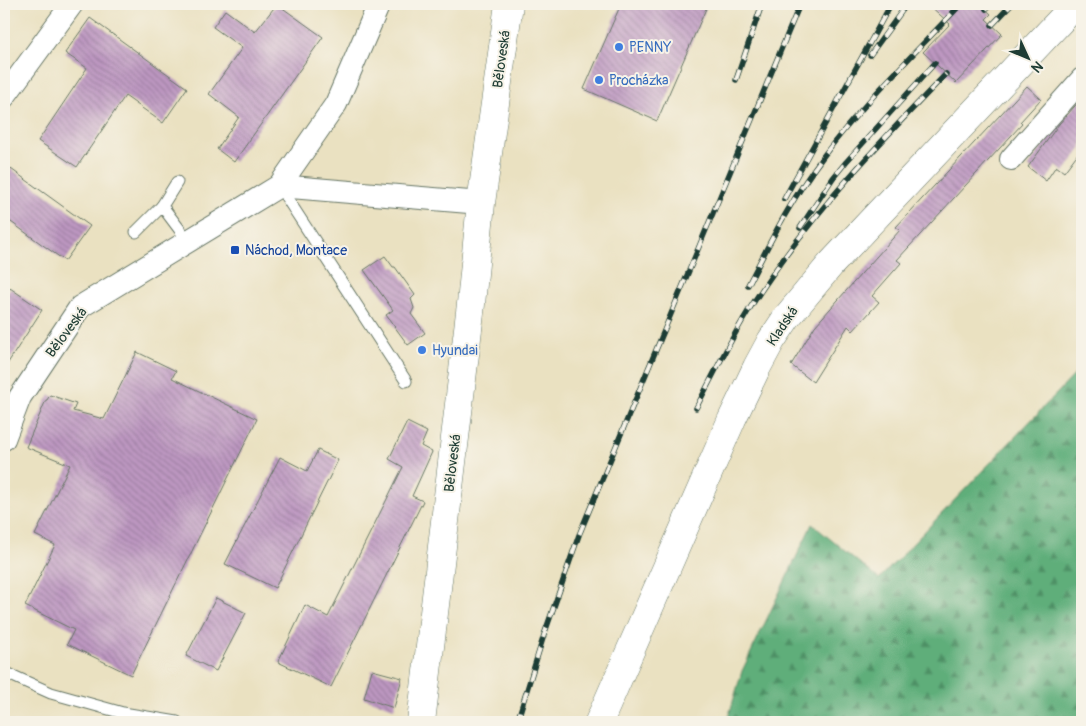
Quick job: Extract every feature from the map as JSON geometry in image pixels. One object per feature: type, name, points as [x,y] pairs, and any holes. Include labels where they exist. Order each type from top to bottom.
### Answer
[{"type":"main road","name":"Běloveská","points":[[421,722],[471,304],[480,203],[509,4]]},
{"type":"main road","name":"Kladská","points":[[599,722],[732,419],[756,367],[771,341],[787,317],[831,264],[1076,4]]},
{"type":"street","points":[[4,97],[72,4]]},
{"type":"street","name":"Běloveská","points":[[4,439],[12,392],[80,307],[278,186],[336,104],[379,4]]},
{"type":"street","points":[[1011,159],[1082,79]]},
{"type":"street","points":[[278,186],[480,203]]},
{"type":"lane","points":[[136,232],[162,206],[177,182]]},
{"type":"lane","points":[[278,186],[406,381]]},
{"type":"lane","points":[[162,206],[189,242]]},
{"type":"lane","points":[[4,672],[51,693],[123,713],[177,722]]},
{"type":"green space","points":[[1082,367],[1082,722],[727,722],[742,671],[812,524],[879,579]]},
{"type":"building","points":[[277,4],[323,37],[234,162],[217,149],[239,117],[209,94],[242,48],[213,27],[225,10],[255,32]]},
{"type":"building","points":[[621,4],[708,4],[657,121],[584,89]]},
{"type":"building","points":[[928,4],[980,4],[991,14],[986,19],[1002,34],[956,83],[923,52],[950,24]]},
{"type":"building","points":[[90,18],[187,88],[163,123],[125,96],[77,167],[38,141],[87,68],[65,53]]},
{"type":"building","points":[[1027,86],[1041,99],[1020,122],[1022,124],[897,260],[901,263],[872,296],[879,302],[853,331],[848,326],[813,382],[791,365],[815,326],[900,230],[896,227]]},
{"type":"building","points":[[1082,98],[1082,148],[1064,172],[1056,166],[1046,181],[1028,167],[1059,124]]},
{"type":"building","points":[[4,164],[90,226],[65,261],[4,217]]},
{"type":"building","points":[[385,256],[415,295],[411,299],[414,308],[411,314],[425,333],[408,345],[386,315],[393,310],[364,270]]},
{"type":"building","points":[[10,288],[42,310],[4,369],[4,298]]},
{"type":"building","points":[[137,352],[176,371],[172,378],[257,419],[131,675],[67,644],[74,630],[25,606],[55,545],[35,535],[70,465],[26,447],[46,400],[50,395],[76,404],[73,411],[104,419]]},
{"type":"building","points":[[407,422],[427,432],[421,446],[432,452],[412,496],[423,501],[331,687],[278,662],[305,605],[328,617],[403,467],[389,459]]},
{"type":"building","points":[[318,450],[338,460],[275,588],[225,564],[280,457],[307,471]]},
{"type":"building","points":[[216,598],[246,613],[216,671],[186,656]]},
{"type":"building","points":[[372,670],[402,678],[394,708],[364,698]]},
{"type":"railway","points":[[736,80],[762,4]]},
{"type":"railway","points":[[517,722],[544,635],[579,535],[800,4]]},
{"type":"railway","points":[[784,199],[891,4]]},
{"type":"railway","points":[[870,55],[907,4]]},
{"type":"railway","points":[[748,285],[793,201],[825,154],[874,96],[961,4]]},
{"type":"railway","points":[[986,9],[991,4]]},
{"type":"railway","points":[[992,25],[1012,4]]},
{"type":"railway","points":[[800,228],[833,178],[846,162],[935,63]]},
{"type":"railway","points":[[696,408],[745,317],[783,259],[850,177],[946,74]]},
{"type":"place","name":"PENNY","points":[[619,47]]},
{"type":"place","name":"Procházka","points":[[599,80]]},
{"type":"place","name":"Náchod, Montace","points":[[235,250]]},
{"type":"place","name":"Hyundai","points":[[422,350]]}]
